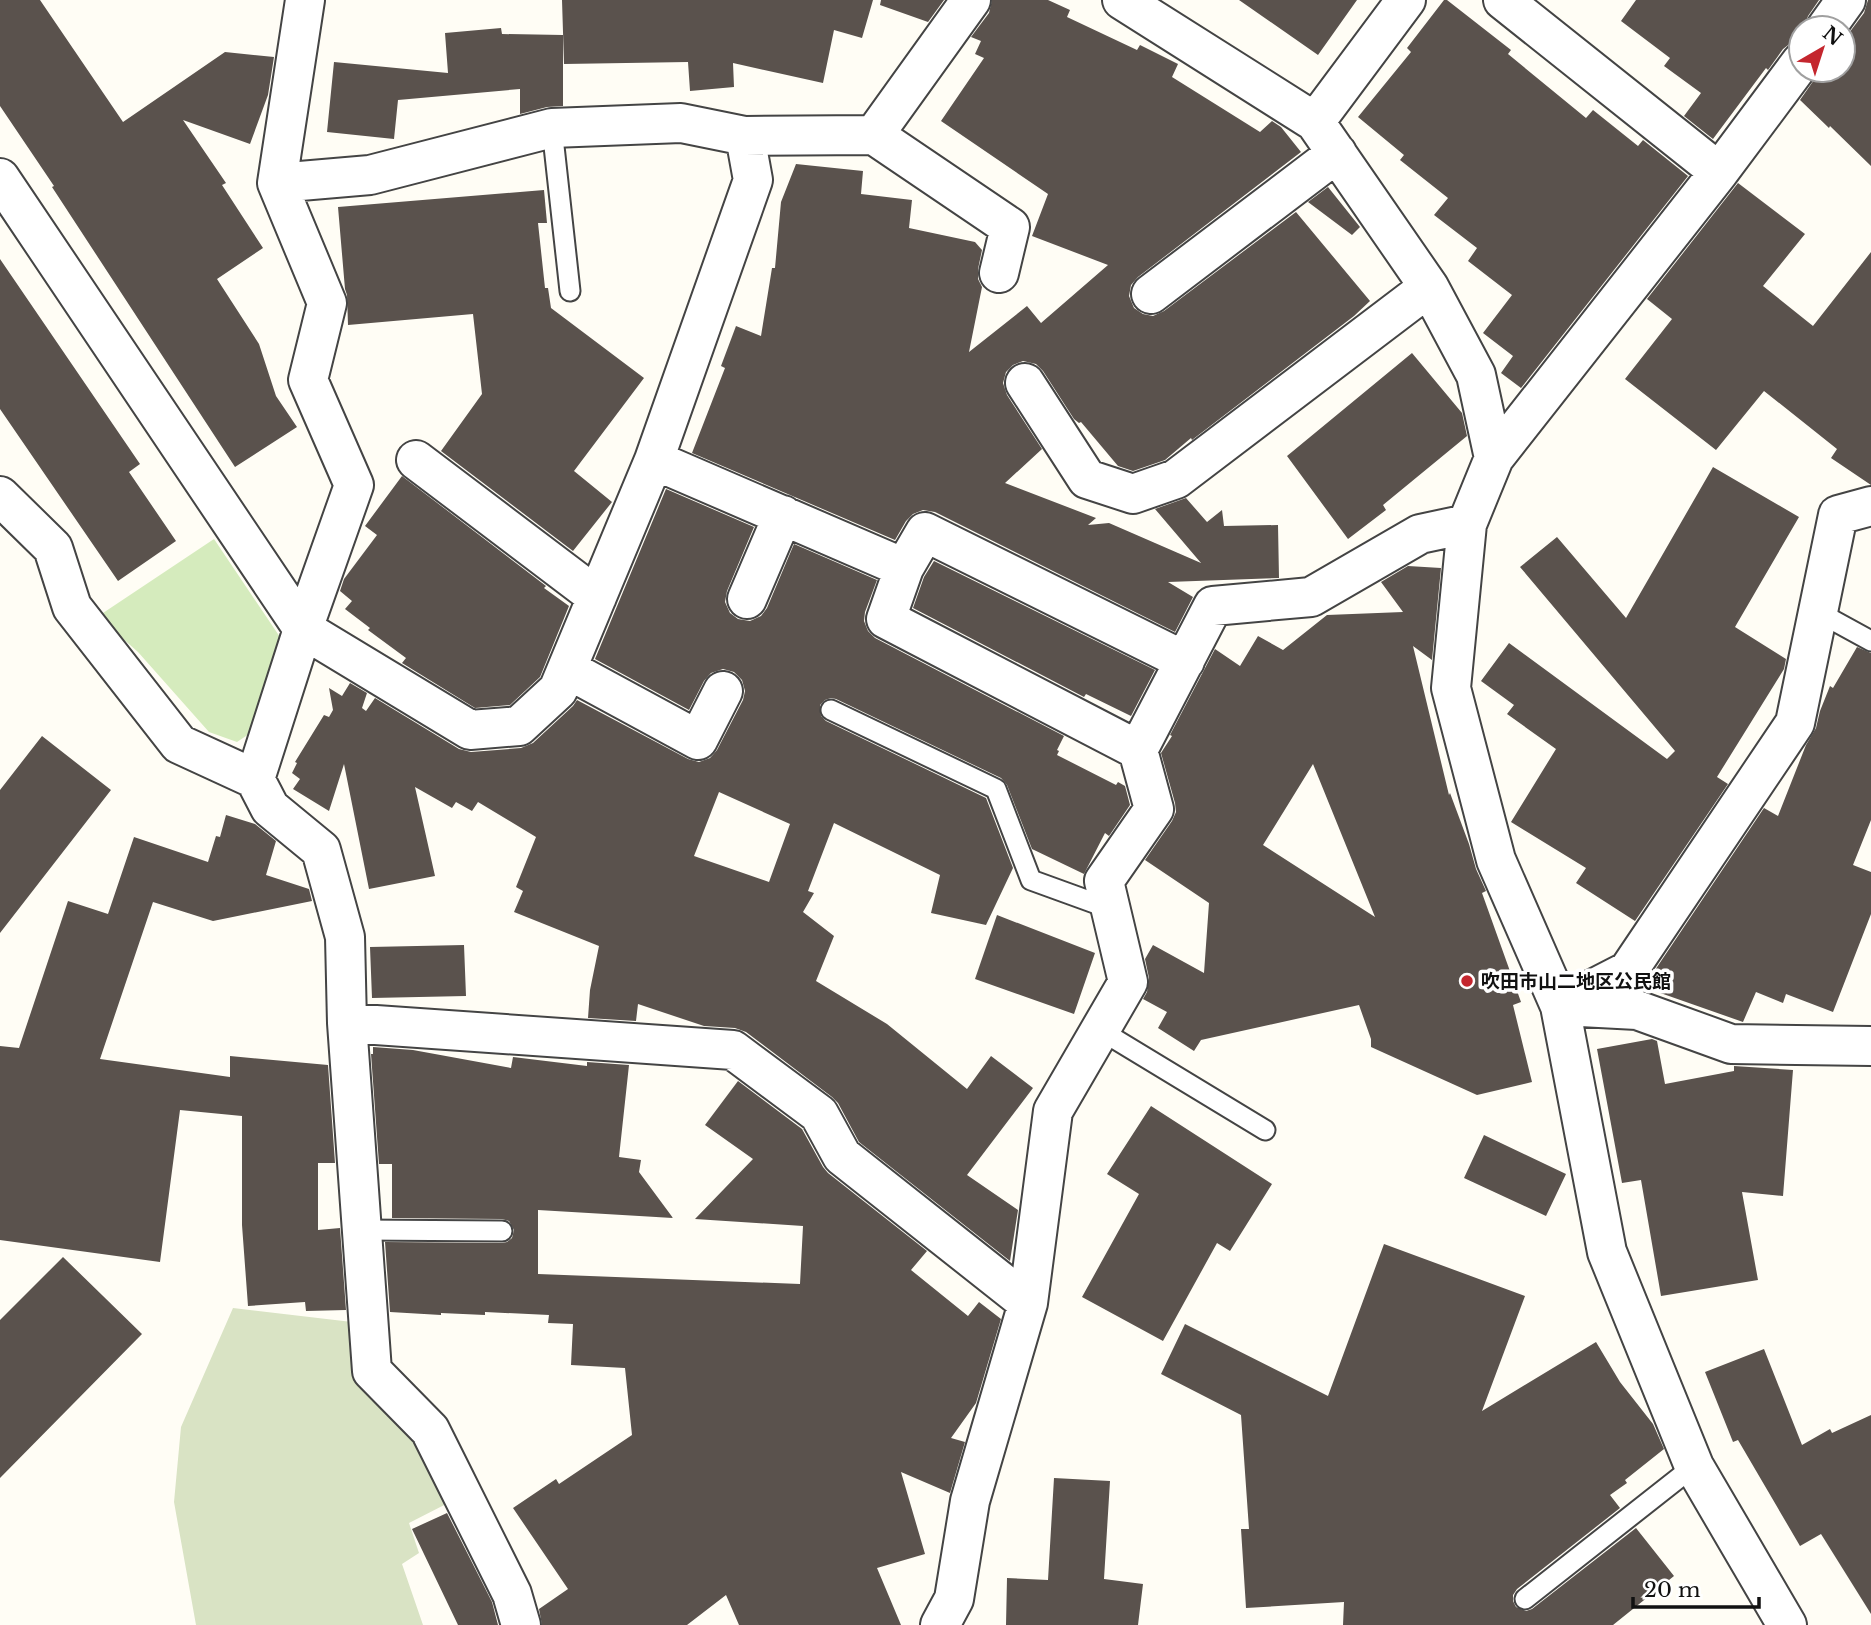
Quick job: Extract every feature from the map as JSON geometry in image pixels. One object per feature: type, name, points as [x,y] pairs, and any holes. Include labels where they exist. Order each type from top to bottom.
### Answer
[{"type":"street","points":[[255,779],[303,629],[354,485],[308,380],[327,303],[276,184],[305,0]]},
{"type":"street","points":[[874,135],[971,0]]},
{"type":"street","points":[[1122,0],[1315,122],[1429,287],[1476,375],[1494,458]]},
{"type":"street","points":[[1315,122],[1406,0]]},
{"type":"street","points":[[1503,0],[1720,172]]},
{"type":"street","points":[[1787,81],[1720,172],[1494,458],[1467,524],[1451,688],[1496,860],[1560,1006],[1606,1252],[1694,1466],[1787,1625]]},
{"type":"street","points":[[276,184],[370,175],[552,128],[681,123],[746,136],[874,135],[1010,227],[999,273]]},
{"type":"street","points":[[0,178],[303,629],[470,730],[519,726],[558,690],[654,460],[753,180],[746,136]]},
{"type":"street","points":[[1151,294],[1337,153]]},
{"type":"street","points":[[1025,383],[1087,479],[1133,494],[1177,479],[1429,287]]},
{"type":"street","points":[[416,460],[597,597]]},
{"type":"street","points":[[654,460],[904,568]]},
{"type":"street","points":[[0,496],[53,548],[72,607],[179,744],[255,779],[270,808],[321,850],[345,937],[347,1023],[372,1371],[430,1430],[512,1594],[521,1625]]},
{"type":"street","points":[[1560,1006],[1628,971],[1795,723],[1838,514],[1871,506]]},
{"type":"street","points":[[747,600],[783,515]]},
{"type":"street","points":[[940,1625],[954,1599],[970,1501],[1028,1303],[1053,1111],[1128,982],[1104,881],[1154,809],[1138,750],[1213,606],[1311,597],[1420,534],[1467,524]]},
{"type":"street","points":[[1138,750],[886,619],[904,568],[925,533],[1185,661]]},
{"type":"street","points":[[567,669],[698,740],[723,691]]},
{"type":"street","points":[[1560,1006],[1637,1010],[1731,1044],[1871,1046]]},
{"type":"street","points":[[347,1023],[733,1050],[819,1114],[842,1156],[1028,1303]]},
{"type":"lane","points":[[552,128],[570,291]]},
{"type":"lane","points":[[1818,612],[1871,641]]},
{"type":"lane","points":[[831,710],[996,789],[1031,880],[1111,909]]},
{"type":"lane","points":[[1100,1030],[1265,1130]]},
{"type":"lane","points":[[362,1230],[502,1231]]},
{"type":"lane","points":[[1525,1599],[1694,1466]]},
{"type":"green space","points":[[214,539],[282,640],[258,728],[237,742],[209,732],[138,652],[112,629],[103,613]]},
{"type":"green space","points":[[233,1308],[352,1322],[423,1440],[454,1500],[409,1523],[419,1553],[402,1564],[423,1625],[196,1625],[174,1502],[181,1427]]},
{"type":"building","points":[[0,0],[40,0],[123,122],[225,52],[274,57],[268,95],[250,144],[183,120],[226,183],[222,185],[263,248],[217,279],[259,344],[276,396],[297,427],[235,467],[0,106]]},
{"type":"building","points":[[562,0],[873,0],[862,38],[834,30],[823,83],[733,63],[734,87],[690,91],[688,62],[564,64]]},
{"type":"building","points":[[881,0],[944,0],[928,22],[880,5]]},
{"type":"building","points":[[992,0],[1048,0],[1070,10],[1067,17],[1137,50],[1140,45],[1178,64],[1172,77],[1260,132],[1272,121],[1281,127],[1301,152],[1138,277],[1131,285],[1129,296],[1134,308],[1153,316],[1164,311],[1296,212],[1370,301],[1165,460],[1133,471],[1118,466],[1081,422],[1074,419],[1036,364],[1023,361],[1006,372],[1003,383],[1007,395],[1042,449],[1005,483],[1096,518],[1088,525],[1109,523],[1201,563],[1155,509],[1186,498],[1207,522],[1222,510],[1224,526],[1278,525],[1279,578],[1168,582],[1193,597],[1175,632],[935,512],[923,510],[913,514],[895,540],[692,453],[725,368],[721,366],[736,326],[761,336],[772,268],[775,268],[781,202],[796,164],[863,171],[861,194],[912,200],[909,228],[975,242],[982,250],[978,279],[982,287],[969,352],[1027,306],[1041,323],[1108,265],[1032,236],[1048,194],[941,121],[984,58],[975,54],[981,41],[971,37],[989,13]]},
{"type":"building","points":[[1239,0],[1357,0],[1318,55]]},
{"type":"building","points":[[1444,0],[1511,50],[1508,54],[1586,118],[1593,110],[1638,146],[1643,140],[1688,176],[1521,388],[1501,373],[1513,356],[1483,333],[1512,295],[1468,261],[1477,248],[1434,215],[1448,198],[1400,160],[1404,155],[1358,117],[1411,52],[1407,48]]},
{"type":"building","points":[[1636,0],[1819,0],[1809,14],[1787,14],[1787,46],[1768,70],[1766,68],[1713,139],[1684,116],[1701,93],[1664,66],[1670,58],[1621,21]]},
{"type":"building","points":[[1868,0],[1871,0],[1871,166],[1800,100],[1811,84],[1857,84],[1857,22],[1864,13]]},
{"type":"building","points":[[501,28],[502,34],[563,35],[563,106],[520,114],[520,89],[398,100],[394,139],[327,132],[334,62],[448,73],[445,33]]},
{"type":"building","points":[[1738,183],[1805,234],[1763,286],[1813,326],[1871,252],[1871,485],[1831,458],[1837,449],[1764,391],[1716,450],[1625,379],[1672,319],[1647,299]]},
{"type":"building","points":[[1328,187],[1360,227],[1352,235],[1308,202]]},
{"type":"building","points":[[544,190],[547,223],[538,223],[545,288],[548,288],[551,308],[644,378],[574,471],[612,502],[573,551],[441,451],[482,394],[473,314],[348,325],[338,207]]},
{"type":"building","points":[[0,259],[140,464],[129,472],[176,541],[118,581],[0,409]]},
{"type":"building","points":[[1412,353],[1462,413],[1467,436],[1383,505],[1386,510],[1348,539],[1287,456]]},
{"type":"building","points":[[1713,467],[1799,517],[1735,627],[1786,659],[1784,669],[1717,777],[1728,784],[1635,921],[1576,883],[1586,868],[1511,822],[1556,749],[1507,714],[1514,705],[1481,681],[1509,643],[1667,759],[1675,751],[1520,567],[1557,537],[1626,618]]},
{"type":"building","points":[[402,476],[569,606],[540,677],[510,705],[475,708],[402,663],[406,658],[345,609],[352,601],[340,591],[344,579],[377,535],[365,526]]},
{"type":"building","points":[[666,489],[754,527],[727,591],[725,602],[730,613],[738,619],[750,621],[761,616],[767,608],[794,544],[877,580],[864,621],[875,638],[1064,736],[1057,755],[1116,785],[1118,782],[1125,786],[1130,805],[1109,836],[1105,833],[1084,874],[1032,849],[1007,785],[1001,778],[836,699],[825,700],[820,705],[821,716],[826,721],[986,798],[1013,868],[986,925],[931,913],[940,875],[834,823],[808,891],[814,893],[803,912],[834,936],[816,981],[887,1024],[967,1089],[991,1056],[1033,1088],[967,1175],[1018,1210],[1010,1261],[859,1142],[832,1097],[746,1032],[735,1028],[704,1026],[638,1004],[636,1021],[588,1018],[590,990],[599,946],[514,912],[523,891],[516,887],[536,837],[478,802],[472,811],[456,802],[452,808],[415,787],[435,876],[369,889],[344,764],[329,811],[293,789],[300,779],[292,773],[297,763],[295,762],[324,715],[329,717],[333,710],[329,688],[342,696],[350,683],[367,693],[362,708],[366,711],[375,698],[459,749],[471,752],[521,748],[533,743],[577,700],[688,759],[699,762],[710,758],[717,750],[743,700],[745,691],[742,680],[734,672],[723,669],[711,673],[689,710],[595,659]],"holes":[[[719,792],[790,824],[769,882],[694,856]]]},
{"type":"building","points":[[934,561],[1155,670],[1131,716],[1086,694],[1084,697],[913,608],[924,577]]},
{"type":"building","points":[[1408,566],[1441,568],[1432,660],[1413,646],[1449,795],[1450,793],[1486,891],[1482,893],[1521,1002],[1513,1005],[1532,1082],[1477,1095],[1371,1047],[1371,1039],[1359,1005],[1201,1040],[1194,1051],[1158,1028],[1167,1012],[1143,999],[1149,978],[1145,959],[1153,945],[1204,973],[1209,903],[1145,860],[1176,812],[1161,753],[1215,649],[1240,666],[1258,636],[1283,650],[1327,615],[1403,612],[1381,582]],"holes":[[[1313,764],[1375,917],[1263,845]]]},
{"type":"building","points":[[1857,647],[1871,653],[1871,820],[1853,865],[1871,872],[1871,914],[1833,1012],[1786,994],[1783,1003],[1756,992],[1743,1022],[1649,989],[1649,979],[1764,808],[1778,816],[1806,745],[1816,728],[1830,686],[1833,688]]},
{"type":"building","points":[[42,736],[111,790],[0,933],[0,790]]},
{"type":"building","points":[[226,815],[255,824],[276,841],[266,875],[309,889],[312,901],[213,921],[153,902],[100,1059],[230,1077],[230,1056],[328,1065],[335,1163],[318,1163],[318,1230],[340,1228],[346,1310],[306,1311],[305,1302],[248,1306],[242,1225],[242,1116],[180,1110],[160,1262],[0,1240],[0,1046],[19,1048],[68,901],[108,914],[134,837],[208,862],[216,836],[220,837]]},
{"type":"building","points":[[997,915],[1095,953],[1074,1014],[975,979]]},
{"type":"building","points":[[464,945],[466,996],[372,998],[370,947]]},
{"type":"building","points":[[1652,1039],[1657,1041],[1665,1084],[1734,1071],[1734,1066],[1793,1070],[1783,1196],[1742,1192],[1758,1280],[1661,1296],[1641,1180],[1622,1183],[1597,1049]]},
{"type":"building","points":[[373,1047],[413,1050],[511,1068],[513,1057],[587,1066],[587,1062],[629,1065],[619,1157],[641,1160],[639,1172],[673,1218],[538,1210],[538,1274],[800,1284],[803,1226],[695,1219],[753,1159],[705,1125],[738,1081],[802,1129],[828,1173],[927,1251],[911,1270],[968,1316],[979,1302],[1001,1319],[976,1403],[951,1438],[965,1442],[950,1493],[901,1472],[925,1554],[877,1568],[901,1625],[739,1625],[726,1595],[687,1625],[542,1625],[539,1609],[568,1589],[513,1508],[556,1479],[559,1484],[632,1435],[625,1368],[571,1365],[573,1324],[548,1323],[549,1315],[390,1312],[385,1242],[502,1243],[512,1238],[514,1230],[509,1221],[502,1219],[392,1218],[392,1164],[379,1164],[371,1054]]},
{"type":"building","points":[[1151,1106],[1272,1184],[1230,1251],[1217,1243],[1163,1341],[1082,1297],[1139,1194],[1107,1174]]},
{"type":"building","points":[[1484,1135],[1566,1174],[1546,1216],[1464,1178]]},
{"type":"building","points":[[1384,1244],[1525,1296],[1482,1411],[1596,1342],[1620,1382],[1653,1424],[1664,1449],[1610,1495],[1620,1508],[1517,1589],[1513,1595],[1516,1607],[1526,1611],[1532,1609],[1636,1528],[1674,1576],[1613,1625],[1343,1625],[1344,1602],[1246,1608],[1241,1529],[1249,1529],[1241,1415],[1161,1374],[1185,1324],[1328,1396]]},
{"type":"building","points":[[63,1257],[142,1334],[0,1478],[0,1320]]},
{"type":"building","points":[[1764,1349],[1802,1445],[1830,1429],[1832,1433],[1871,1415],[1871,1614],[1821,1534],[1800,1546],[1738,1440],[1733,1442],[1705,1372]]},
{"type":"building","points":[[1054,1478],[1110,1481],[1104,1579],[1143,1584],[1138,1625],[1006,1625],[1007,1578],[1048,1580]]},
{"type":"building","points":[[447,1513],[492,1602],[498,1625],[458,1625],[412,1529]]},
{"type":"place","name":"吹田市山二地区公民館","points":[[1467,981]]}]
